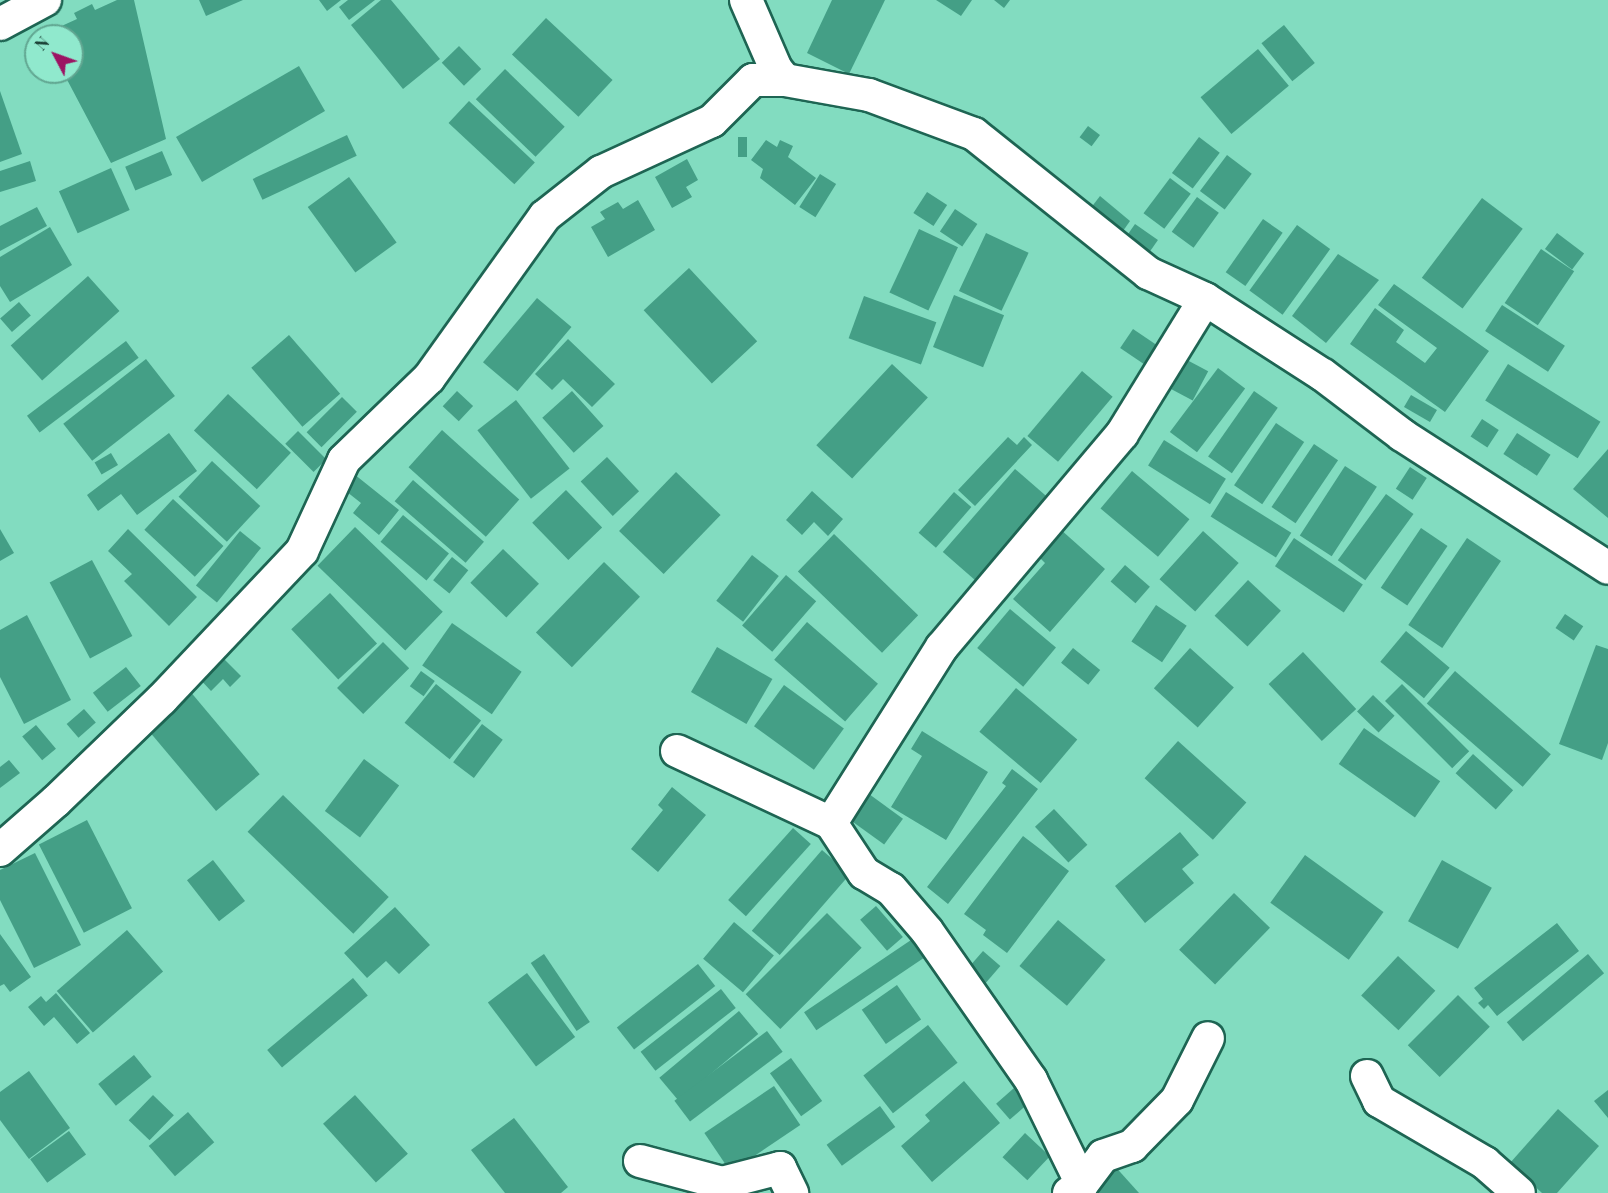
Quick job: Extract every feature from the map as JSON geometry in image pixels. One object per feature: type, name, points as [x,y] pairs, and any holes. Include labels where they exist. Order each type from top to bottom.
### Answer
[{"type":"street","points":[[0,24],[45,0]]},
{"type":"street","points":[[746,0],[776,69],[785,80]]},
{"type":"street","points":[[0,850],[57,801],[162,699],[302,551],[344,460],[429,378],[545,216],[601,172],[712,121],[753,80],[785,80],[869,95],[974,134],[1148,273],[1205,299],[1323,375],[1402,435],[1608,568]]},
{"type":"street","points":[[831,823],[942,647],[1122,434],[1205,299]]},
{"type":"street","points":[[677,751],[831,823],[864,873],[891,889],[927,931],[1031,1080],[1076,1189],[1103,1156],[1132,1146],[1177,1100],[1208,1038]]},
{"type":"street","points":[[1367,1076],[1379,1101],[1485,1163],[1519,1193]]},
{"type":"street","points":[[640,1161],[722,1183],[780,1168],[792,1193]]},
{"type":"building","points":[[117,0],[134,0],[166,139],[111,163],[69,84],[84,84],[84,24],[66,24],[77,19],[74,13],[92,4],[95,10]]},
{"type":"building","points":[[199,0],[243,0],[206,16]]},
{"type":"building","points":[[319,0],[341,0],[327,11]]},
{"type":"building","points":[[348,0],[375,0],[349,20],[339,7]]},
{"type":"building","points":[[381,0],[391,0],[440,59],[403,89],[351,25]]},
{"type":"building","points":[[832,0],[885,0],[849,74],[807,53]]},
{"type":"building","points":[[936,0],[972,0],[961,16]]},
{"type":"building","points":[[994,0],[1010,0],[1004,8]]},
{"type":"building","points":[[546,18],[613,80],[578,117],[512,55]]},
{"type":"building","points":[[1284,25],[1315,63],[1292,81],[1261,43]]},
{"type":"building","points":[[459,46],[481,69],[464,86],[442,63]]},
{"type":"building","points":[[1258,49],[1289,86],[1231,134],[1201,97]]},
{"type":"building","points":[[299,66],[325,111],[202,182],[176,137]]},
{"type":"building","points":[[505,69],[565,127],[536,157],[476,99]]},
{"type":"building","points":[[0,91],[22,154],[0,162]]},
{"type":"building","points":[[469,101],[535,162],[514,184],[449,123]]},
{"type":"building","points":[[1088,126],[1100,135],[1092,146],[1080,137]]},
{"type":"building","points":[[347,135],[357,156],[262,200],[253,179]]},
{"type":"building","points":[[738,137],[747,137],[747,157],[738,157]]},
{"type":"building","points":[[1199,137],[1220,153],[1193,189],[1172,173]]},
{"type":"building","points":[[766,140],[777,147],[780,140],[793,146],[788,157],[816,178],[795,205],[760,178],[763,169],[751,160]]},
{"type":"building","points":[[162,151],[172,175],[135,191],[125,167]]},
{"type":"building","points":[[1227,155],[1252,174],[1225,210],[1200,191]]},
{"type":"building","points":[[687,159],[698,180],[686,187],[692,197],[672,208],[655,177]]},
{"type":"building","points":[[30,161],[36,181],[0,192],[0,171]]},
{"type":"building","points":[[111,168],[130,210],[78,233],[59,191]]},
{"type":"building","points":[[820,174],[836,184],[815,217],[799,207]]},
{"type":"building","points":[[349,177],[397,243],[355,273],[308,207]]},
{"type":"building","points":[[1170,178],[1191,194],[1164,229],[1144,213]]},
{"type":"building","points":[[927,192],[947,205],[934,226],[913,213]]},
{"type":"building","points":[[1100,196],[1130,221],[1116,241],[1087,213]]},
{"type":"building","points":[[1197,197],[1219,213],[1194,248],[1172,232]]},
{"type":"building","points":[[1482,198],[1523,229],[1463,309],[1422,278]]},
{"type":"building","points":[[638,200],[655,230],[608,257],[591,227],[605,219],[600,212],[618,202],[623,209]]},
{"type":"building","points":[[37,207],[47,226],[0,251],[0,226]]},
{"type":"building","points":[[955,209],[977,224],[962,246],[940,231]]},
{"type":"building","points":[[1263,219],[1283,233],[1245,286],[1226,272]]},
{"type":"building","points":[[1135,224],[1158,240],[1144,260],[1121,244]]},
{"type":"building","points":[[1297,225],[1330,249],[1283,315],[1249,291]]},
{"type":"building","points":[[50,227],[72,265],[10,302],[0,286],[0,257]]},
{"type":"building","points":[[919,229],[958,247],[928,311],[889,292]]},
{"type":"building","points":[[986,233],[1029,253],[1002,311],[959,291]]},
{"type":"building","points":[[1557,233],[1584,253],[1572,269],[1545,249]]},
{"type":"building","points":[[1541,249],[1574,271],[1538,325],[1505,303]]},
{"type":"building","points":[[1338,254],[1379,280],[1326,343],[1292,316]]},
{"type":"building","points":[[689,268],[757,341],[712,383],[644,310]]},
{"type":"building","points":[[88,276],[119,311],[42,381],[11,346]]},
{"type":"building","points":[[1394,284],[1489,351],[1445,412],[1350,344],[1375,308],[1404,330],[1396,342],[1425,363],[1437,348],[1378,305]]},
{"type":"building","points":[[954,295],[1004,315],[983,367],[933,347]]},
{"type":"building","points":[[864,296],[936,322],[921,365],[849,338]]},
{"type":"building","points":[[537,298],[571,327],[517,391],[483,362]]},
{"type":"building","points":[[19,302],[31,316],[12,332],[0,318]]},
{"type":"building","points":[[1502,305],[1565,346],[1548,372],[1485,331]]},
{"type":"building","points":[[1133,329],[1164,350],[1151,369],[1120,348]]},
{"type":"building","points":[[289,335],[340,394],[302,427],[251,368]]},
{"type":"building","points":[[568,339],[615,384],[592,407],[563,379],[552,390],[535,374]]},
{"type":"building","points":[[126,341],[139,358],[40,432],[27,416]]},
{"type":"building","points":[[146,359],[175,396],[92,461],[63,424]]},
{"type":"building","points":[[1187,360],[1208,371],[1193,400],[1172,389]]},
{"type":"building","points":[[892,364],[928,397],[852,479],[816,445]]},
{"type":"building","points":[[1508,364],[1600,422],[1578,458],[1485,400]]},
{"type":"building","points":[[1218,368],[1245,388],[1197,452],[1170,432]]},
{"type":"building","points":[[1082,371],[1113,397],[1058,462],[1027,436]]},
{"type":"building","points":[[457,391],[473,406],[459,421],[443,406]]},
{"type":"building","points":[[572,391],[603,426],[574,453],[542,418]]},
{"type":"building","points":[[1254,391],[1278,408],[1232,473],[1208,457]]},
{"type":"building","points":[[228,394],[291,453],[257,489],[194,431]]},
{"type":"building","points":[[1411,395],[1437,410],[1430,422],[1404,407]]},
{"type":"building","points":[[342,397],[357,412],[321,447],[307,432]]},
{"type":"building","points":[[516,400],[570,469],[531,499],[477,430]]},
{"type":"building","points":[[1144,411],[1153,417],[1139,439],[1129,433]]},
{"type":"building","points":[[1482,419],[1499,430],[1487,448],[1471,437]]},
{"type":"building","points":[[1276,423],[1304,442],[1262,504],[1234,485]]},
{"type":"building","points":[[442,430],[519,500],[486,537],[409,467]]},
{"type":"building","points":[[298,431],[326,459],[314,472],[285,444]]},
{"type":"building","points":[[169,433],[197,471],[137,515],[121,494],[98,511],[87,495]]},
{"type":"building","points":[[1517,433],[1551,455],[1537,476],[1503,454]]},
{"type":"building","points":[[1008,437],[1017,445],[1024,437],[1032,445],[975,506],[958,490]]},
{"type":"building","points":[[1164,440],[1226,479],[1210,504],[1148,465]]},
{"type":"building","points":[[1314,444],[1338,460],[1296,523],[1272,507]]},
{"type":"building","points":[[1608,449],[1608,518],[1573,489]]},
{"type":"building","points":[[111,453],[118,465],[102,475],[95,462]]},
{"type":"building","points":[[607,457],[639,491],[613,516],[581,482]]},
{"type":"building","points":[[212,461],[260,506],[227,542],[179,497]]},
{"type":"building","points":[[1345,466],[1377,487],[1332,556],[1300,536]]},
{"type":"building","points":[[1410,467],[1427,478],[1413,500],[1396,489]]},
{"type":"building","points":[[1015,469],[1054,503],[982,586],[943,552]]},
{"type":"building","points":[[1132,471],[1189,519],[1158,557],[1101,509]]},
{"type":"building","points":[[676,472],[721,515],[664,574],[619,531]]},
{"type":"building","points":[[354,474],[399,510],[379,535],[353,513],[361,503],[342,488]]},
{"type":"building","points":[[413,480],[484,542],[466,563],[395,501]]},
{"type":"building","points":[[566,490],[602,527],[568,560],[532,523]]},
{"type":"building","points":[[812,491],[843,519],[828,536],[814,522],[802,535],[786,520]]},
{"type":"building","points":[[954,492],[971,507],[936,548],[919,533]]},
{"type":"building","points":[[1226,492],[1291,533],[1276,557],[1211,517]]},
{"type":"building","points":[[1386,494],[1414,514],[1365,580],[1338,560]]},
{"type":"building","points":[[173,499],[223,546],[195,577],[144,530]]},
{"type":"building","points":[[403,515],[449,554],[426,580],[381,542]]},
{"type":"building","points":[[355,527],[443,612],[405,651],[317,566]]},
{"type":"building","points":[[1421,528],[1448,546],[1407,606],[1381,588]]},
{"type":"building","points":[[0,529],[14,553],[0,561]]},
{"type":"building","points":[[128,529],[197,597],[169,626],[124,581],[132,574],[108,551]]},
{"type":"building","points":[[1060,529],[1105,569],[1050,632],[1013,599],[1045,563],[1037,555]]},
{"type":"building","points":[[240,531],[261,548],[217,602],[196,585]]},
{"type":"building","points":[[1203,531],[1239,563],[1195,611],[1160,579]]},
{"type":"building","points":[[834,534],[918,615],[882,653],[798,571]]},
{"type":"building","points":[[1294,538],[1363,584],[1344,613],[1275,566]]},
{"type":"building","points":[[1467,538],[1501,561],[1442,648],[1408,625]]},
{"type":"building","points":[[503,549],[539,584],[506,618],[470,583]]},
{"type":"building","points":[[752,555],[779,576],[743,622],[716,601]]},
{"type":"building","points":[[452,557],[468,570],[449,594],[433,580]]},
{"type":"building","points":[[92,560],[132,636],[90,658],[50,583]]},
{"type":"building","points":[[604,562],[640,597],[572,667],[536,632]]},
{"type":"building","points":[[1125,565],[1150,587],[1135,603],[1111,582]]},
{"type":"building","points":[[786,575],[816,601],[772,652],[742,626]]},
{"type":"building","points":[[1248,580],[1281,611],[1247,647],[1215,616]]},
{"type":"building","points":[[330,593],[377,643],[338,680],[291,629]]},
{"type":"building","points":[[1156,605],[1187,626],[1162,662],[1131,641]]},
{"type":"building","points":[[1010,609],[1056,648],[1023,687],[977,648]]},
{"type":"building","points":[[1565,614],[1583,626],[1574,640],[1555,628]]},
{"type":"building","points":[[27,615],[71,700],[24,724],[0,677],[0,630]]},
{"type":"building","points":[[807,622],[878,684],[845,721],[774,660]]},
{"type":"building","points":[[452,623],[522,672],[492,714],[422,666]]},
{"type":"building","points":[[1406,631],[1450,668],[1424,698],[1380,662]]},
{"type":"building","points":[[383,642],[409,668],[363,714],[337,688]]},
{"type":"building","points":[[1596,645],[1608,649],[1608,743],[1602,760],[1559,744]]},
{"type":"building","points":[[717,647],[772,679],[746,724],[691,692]]},
{"type":"building","points":[[1073,648],[1100,670],[1088,685],[1061,663]]},
{"type":"building","points":[[1190,648],[1234,687],[1198,728],[1154,688]]},
{"type":"building","points":[[1303,652],[1356,709],[1322,741],[1269,684]]},
{"type":"building","points":[[220,655],[241,676],[230,687],[223,679],[211,691],[198,677]]},
{"type":"building","points":[[126,667],[141,686],[108,712],[93,693]]},
{"type":"building","points":[[421,671],[435,681],[424,696],[410,686]]},
{"type":"building","points":[[1455,671],[1551,754],[1523,787],[1427,703]]},
{"type":"building","points":[[436,684],[481,721],[450,759],[405,723]]},
{"type":"building","points":[[1402,684],[1469,751],[1452,768],[1385,701]]},
{"type":"building","points":[[784,685],[844,728],[814,770],[754,726]]},
{"type":"building","points":[[1016,688],[1077,739],[1041,783],[979,732]]},
{"type":"building","points":[[189,690],[260,774],[216,811],[145,727]]},
{"type":"building","points":[[1373,695],[1395,716],[1379,732],[1357,712]]},
{"type":"building","points":[[84,709],[96,723],[78,738],[67,724]]},
{"type":"building","points":[[482,724],[503,740],[474,778],[453,762]]},
{"type":"building","points":[[36,725],[56,749],[42,760],[22,737]]},
{"type":"building","points":[[1364,728],[1440,781],[1415,817],[1339,764]]},
{"type":"building","points":[[922,731],[988,772],[946,840],[891,807],[922,756],[911,749]]},
{"type":"building","points":[[1178,741],[1246,803],[1213,840],[1145,778]]},
{"type":"building","points":[[1473,754],[1513,790],[1496,809],[1456,773]]},
{"type":"building","points":[[364,759],[399,785],[360,837],[325,811]]},
{"type":"building","points":[[9,760],[20,773],[0,788],[0,767]]},
{"type":"building","points":[[1012,769],[1038,789],[948,904],[927,887],[1006,786],[1002,783]]},
{"type":"building","points":[[672,787],[706,815],[658,872],[631,849],[663,810],[658,805]]},
{"type":"building","points":[[869,794],[903,819],[884,845],[850,820]]},
{"type":"building","points":[[283,795],[389,897],[353,934],[248,832]]},
{"type":"building","points":[[1054,809],[1087,845],[1068,863],[1035,827]]},
{"type":"building","points":[[87,820],[132,908],[84,933],[39,845]]},
{"type":"building","points":[[793,828],[811,844],[746,916],[728,900]]},
{"type":"building","points":[[1180,832],[1199,855],[1182,869],[1194,883],[1145,923],[1115,886]]},
{"type":"building","points":[[1023,836],[1069,871],[1007,953],[983,935],[986,930],[964,914]]},
{"type":"building","points":[[822,850],[850,874],[780,955],[752,931]]},
{"type":"building","points":[[35,853],[81,945],[34,968],[0,900],[0,870]]},
{"type":"building","points":[[1305,855],[1383,912],[1349,960],[1270,903]]},
{"type":"building","points":[[213,860],[245,901],[219,921],[187,880]]},
{"type":"building","points":[[1442,860],[1492,888],[1458,949],[1408,921]]},
{"type":"building","points":[[1234,893],[1270,928],[1215,985],[1179,950]]},
{"type":"building","points":[[876,906],[903,937],[887,951],[860,920]]},
{"type":"building","points":[[395,907],[430,945],[399,974],[386,961],[367,978],[344,953]]},
{"type":"building","points":[[827,913],[862,948],[780,1029],[746,994]]},
{"type":"building","points":[[1058,920],[1105,960],[1067,1006],[1019,966]]},
{"type":"building","points":[[734,922],[774,955],[743,992],[703,959]]},
{"type":"building","points":[[1557,923],[1579,951],[1497,1016],[1488,1005],[1484,1009],[1478,1003],[1483,999],[1474,988]]},
{"type":"building","points":[[127,930],[163,972],[93,1033],[57,991]]},
{"type":"building","points":[[0,934],[31,977],[10,992],[4,984],[0,986]]},
{"type":"building","points":[[911,940],[923,958],[816,1030],[804,1012]]},
{"type":"building","points":[[983,951],[1000,966],[985,984],[967,969]]},
{"type":"building","points":[[544,954],[590,1022],[577,1031],[531,963]]},
{"type":"building","points":[[1588,954],[1604,973],[1523,1041],[1507,1022]]},
{"type":"building","points":[[1398,956],[1435,991],[1398,1030],[1361,995]]},
{"type":"building","points":[[698,964],[715,986],[634,1049],[617,1027]]},
{"type":"building","points":[[527,973],[575,1037],[536,1066],[488,1002]]},
{"type":"building","points":[[353,978],[368,996],[282,1068],[267,1050]]},
{"type":"building","points":[[897,985],[921,1019],[886,1044],[862,1010]]},
{"type":"building","points":[[721,989],[736,1008],[655,1071],[641,1052]]},
{"type":"building","points":[[56,993],[90,1033],[77,1044],[54,1017],[44,1026],[28,1007],[41,996],[46,1002]]},
{"type":"building","points":[[1458,995],[1490,1027],[1440,1077],[1408,1045]]},
{"type":"building","points":[[739,1011],[758,1034],[679,1101],[659,1078]]},
{"type":"building","points":[[928,1025],[958,1063],[893,1113],[863,1075]]},
{"type":"building","points":[[767,1031],[783,1052],[690,1122],[674,1101]]},
{"type":"building","points":[[134,1055],[152,1077],[116,1106],[98,1084]]},
{"type":"building","points":[[791,1058],[822,1101],[801,1116],[770,1073]]},
{"type":"building","points":[[29,1071],[70,1128],[29,1159],[0,1120],[0,1092]]},
{"type":"building","points":[[964,1081],[1000,1123],[932,1182],[901,1146],[930,1121],[925,1115]]},
{"type":"building","points":[[1021,1082],[1035,1098],[1010,1119],[996,1104]]},
{"type":"building","points":[[774,1086],[800,1125],[731,1172],[704,1133]]},
{"type":"building","points":[[1608,1090],[1608,1118],[1594,1101]]},
{"type":"building","points":[[153,1095],[174,1115],[150,1140],[129,1120]]},
{"type":"building","points":[[355,1095],[408,1154],[376,1182],[323,1124]]},
{"type":"building","points":[[880,1106],[895,1127],[842,1166],[827,1145]]},
{"type":"building","points":[[1558,1109],[1599,1146],[1557,1193],[1542,1193],[1510,1163]]},
{"type":"building","points":[[188,1112],[214,1142],[175,1176],[149,1146]]},
{"type":"building","points":[[514,1118],[568,1187],[561,1193],[505,1193],[471,1150]]},
{"type":"building","points":[[69,1131],[86,1154],[47,1183],[30,1159]]},
{"type":"building","points":[[1025,1133],[1050,1156],[1027,1180],[1002,1157]]},
{"type":"building","points":[[1112,1163],[1139,1193],[1078,1193]]}]
